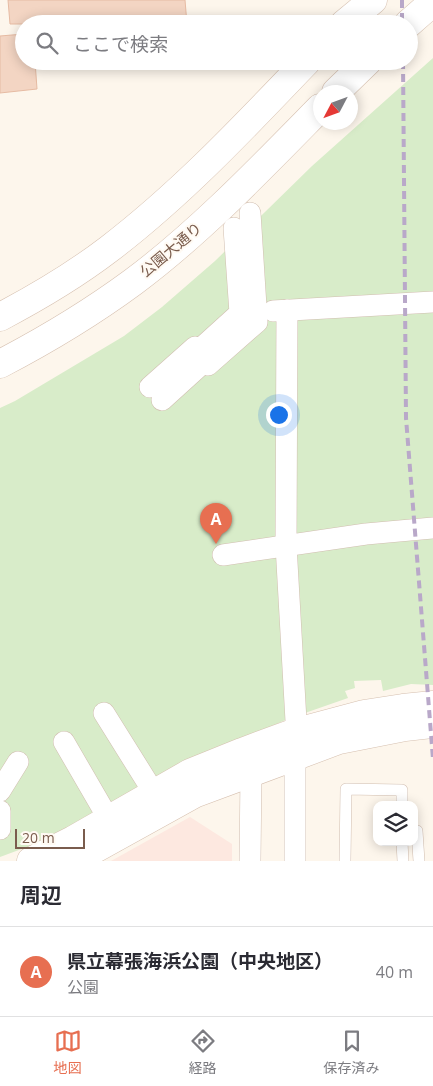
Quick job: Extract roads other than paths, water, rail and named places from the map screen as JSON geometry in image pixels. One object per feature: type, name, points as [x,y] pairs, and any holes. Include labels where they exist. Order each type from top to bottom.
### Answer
[{"type":"street","points":[[418,15],[433,2]]},
{"type":"street","points":[[0,317],[58,284],[109,249],[169,198],[231,141],[298,70]]},
{"type":"street","points":[[343,85],[359,70]]},
{"type":"street","name":"公園大通り","points":[[0,364],[80,318],[134,281],[192,232],[313,115]]},
{"type":"street","points":[[248,312],[250,213]]},
{"type":"street","points":[[234,228],[248,312]]},
{"type":"street","points":[[156,394],[195,347],[202,356],[248,312],[433,302]]},
{"type":"street","points":[[287,310],[286,546],[296,721]]},
{"type":"street","points":[[223,555],[366,534],[433,528]]},
{"type":"street","points":[[31,861],[73,840],[190,774],[269,742],[293,733],[364,714],[433,705]]},
{"type":"street","points":[[104,713],[149,785]]},
{"type":"street","points":[[72,861],[194,794],[339,740],[405,727],[433,724]]},
{"type":"street","points":[[64,742],[104,811]]},
{"type":"street","points":[[269,742],[295,757]]},
{"type":"street","points":[[250,861],[251,773],[269,742]]},
{"type":"street","points":[[295,757],[296,861]]},
{"type":"street","points":[[0,790],[18,762]]},
{"type":"street","points":[[0,811],[0,829]]},
{"type":"lane","points":[[345,861],[346,789],[402,790],[402,801]]},
{"type":"lane","points":[[402,846],[403,861]]},
{"type":"lane","points":[[418,846],[419,861]]},
{"type":"railway","points":[[402,0],[402,15]]},
{"type":"railway","points":[[403,70],[406,418],[433,759]]},
{"type":"place","name":"県立幕張海浜公園（中央地区）","points":[[216,544]]}]
